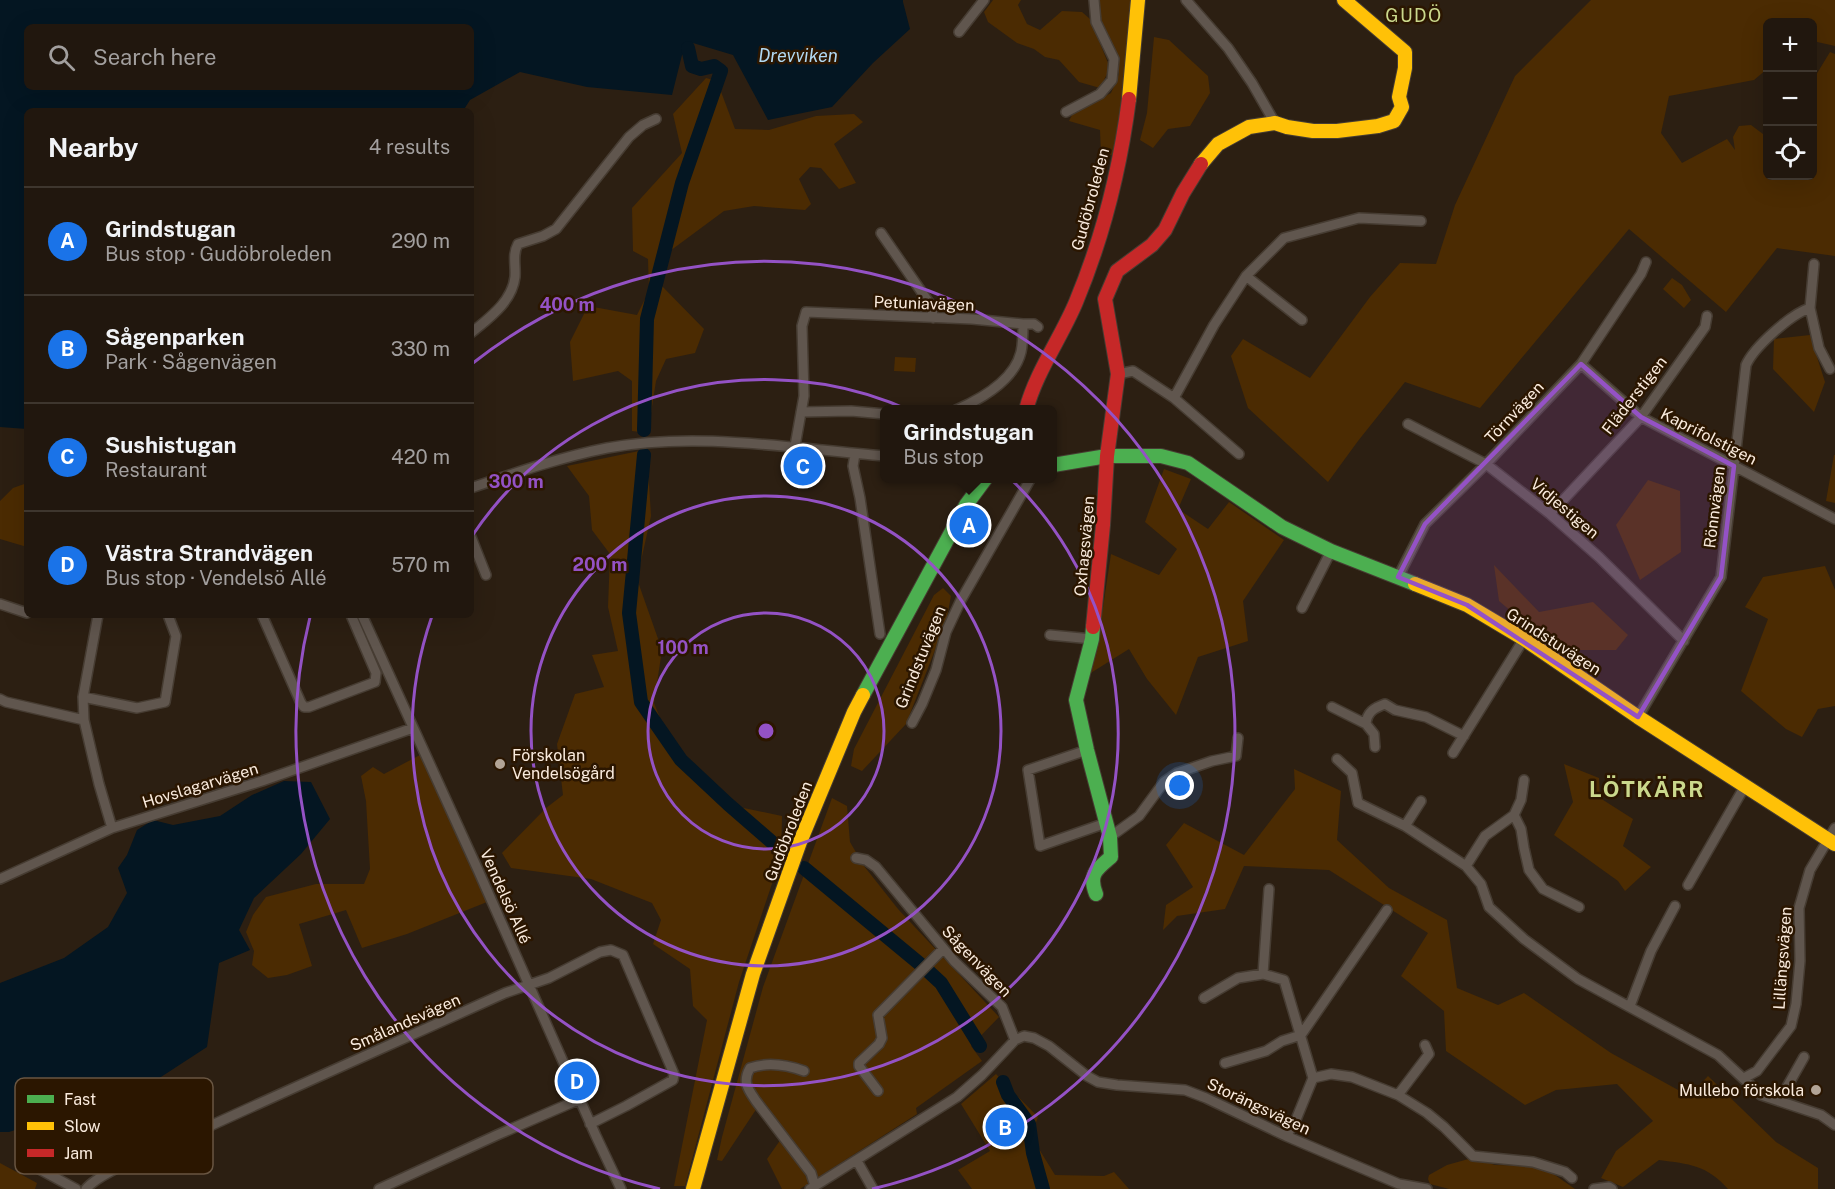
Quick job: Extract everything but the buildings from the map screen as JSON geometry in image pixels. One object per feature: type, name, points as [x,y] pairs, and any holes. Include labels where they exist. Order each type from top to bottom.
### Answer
[{"type":"street","points":[[959,32],[984,0]]},
{"type":"street","points":[[1066,112],[1100,94],[1112,80],[1114,59],[1096,22],[1094,0]]},
{"type":"street","name":"Gudöbroleden","points":[[1023,405],[1030,395],[1075,303],[1092,258],[1113,189],[1127,120],[1137,37],[1138,0]]},
{"type":"street","points":[[1186,0],[1228,48],[1275,123],[1313,131],[1337,131],[1378,126],[1395,121],[1402,107],[1399,97],[1405,68],[1405,52],[1344,0]]},
{"type":"street","points":[[474,330],[505,303],[514,279],[514,255],[518,244],[556,229],[629,137],[643,125],[656,119]]},
{"type":"street","name":"Oxhagsvägen","points":[[1096,894],[1090,883],[1092,875],[1111,857],[1110,837],[1076,700],[1092,639],[1107,456],[1118,374],[1105,298],[1117,271],[1152,245],[1165,230],[1183,193],[1202,163],[1218,144],[1249,127],[1275,123]]},
{"type":"street","points":[[1174,398],[1214,326],[1246,276],[1284,238],[1359,218],[1421,220]]},
{"type":"street","points":[[881,233],[932,308],[933,318]]},
{"type":"street","name":"Törnvägen","points":[[1398,577],[1425,524],[1581,364],[1641,274],[1646,262]]},
{"type":"street","points":[[1814,264],[1810,308],[1819,348],[1830,369]]},
{"type":"street","points":[[1246,276],[1302,320]]},
{"type":"street","name":"Rönnvägen","points":[[1638,717],[1721,577],[1749,356],[1798,312],[1810,308]]},
{"type":"street","name":"Petuniavägen","points":[[795,446],[804,396],[802,326],[806,312],[972,319],[1034,324],[1038,327]]},
{"type":"street","name":"Fläderstigen","points":[[1550,514],[1641,417],[1705,327],[1707,316]]},
{"type":"street","points":[[965,405],[996,388],[1017,363],[1021,351],[1023,324]]},
{"type":"street","name":"Kaprifolstigen","points":[[1581,364],[1641,417],[1835,519]]},
{"type":"street","points":[[1118,374],[1133,371],[1174,398],[1239,454]]},
{"type":"street","name":"Gudöbroleden","points":[[1027,405],[1030,395]]},
{"type":"street","points":[[801,412],[851,411],[880,414]]},
{"type":"street","name":"Vidjestigen","points":[[1408,424],[1486,464],[1550,514],[1599,557],[1684,640]]},
{"type":"street","points":[[474,487],[532,468],[607,448],[661,442],[720,441],[795,446],[880,456]]},
{"type":"street","points":[[855,454],[853,466],[860,498],[880,634]]},
{"type":"street","name":"Grindstuvägen","points":[[1057,464],[1107,456],[1161,456],[1188,463],[1282,527],[1331,551],[1467,605],[1524,639],[1638,717],[1745,786],[1833,837]]},
{"type":"street","name":"Gudöbroleden","points":[[966,506],[973,483]]},
{"type":"street","name":"Gudöbroleden","points":[[693,1189],[753,974],[800,842],[854,712],[966,506],[982,483]]},
{"type":"street","name":"Grindstuvägen","points":[[912,723],[936,670],[946,632],[961,600],[1028,483]]},
{"type":"street","points":[[474,545],[486,575]]},
{"type":"street","points":[[1302,608],[1331,551]]},
{"type":"street","points":[[0,604],[24,613]]},
{"type":"street","points":[[97,618],[83,697],[84,720],[112,828]]},
{"type":"street","points":[[83,697],[137,708],[165,702],[176,636],[169,618]]},
{"type":"street","points":[[263,618],[304,707],[375,682],[376,673],[352,618]]},
{"type":"street","name":"Vendelsö Allé","points":[[363,618],[621,1189]]},
{"type":"street","points":[[1050,635],[1092,639]]},
{"type":"street","points":[[1453,753],[1524,639]]},
{"type":"street","points":[[0,699],[84,720]]},
{"type":"street","points":[[1366,724],[1367,717],[1372,710],[1385,704],[1395,710],[1426,717],[1464,735]]},
{"type":"street","points":[[1332,707],[1366,724],[1374,734],[1375,747]]},
{"type":"street","name":"Hovslagarvägen","points":[[0,879],[112,828],[262,781],[413,728]]},
{"type":"street","points":[[1110,837],[1139,816],[1164,782],[1177,773],[1212,761],[1236,756],[1238,738]]},
{"type":"street","points":[[1087,750],[1028,770],[1040,846],[1106,823]]},
{"type":"street","points":[[1337,759],[1352,773],[1359,803],[1405,826],[1466,866],[1481,884],[1489,907],[1524,939],[1578,979],[1719,1055],[1761,1095],[1821,1114],[1835,1125]]},
{"type":"street","points":[[1466,866],[1485,836],[1514,815],[1521,800],[1524,780]]},
{"type":"street","points":[[1688,885],[1745,786]]},
{"type":"street","points":[[1405,826],[1420,801]]},
{"type":"street","points":[[1514,815],[1521,830],[1529,870],[1536,880],[1543,889],[1579,907]]},
{"type":"street","name":"Lillängsvägen","points":[[1744,1078],[1757,1071],[1791,1026],[1796,1004],[1800,961],[1799,908],[1810,870],[1833,837]]},
{"type":"street","name":"Sågenvägen","points":[[856,858],[866,860],[876,867],[954,962],[1002,1007],[1015,1040]]},
{"type":"street","points":[[1263,974],[1269,889]]},
{"type":"street","points":[[1630,1006],[1651,951],[1675,906]]},
{"type":"street","points":[[1225,1063],[1266,1051],[1282,1041],[1301,1035],[1387,910]]},
{"type":"street","points":[[878,1090],[859,1063],[881,1041],[883,1035],[878,1015],[943,949]]},
{"type":"street","name":"Smålandsvägen","points":[[213,1125],[505,993],[549,978],[600,952],[611,950],[623,956],[674,1074],[670,1084],[590,1124]]},
{"type":"street","points":[[1204,998],[1238,978],[1263,974],[1284,980],[1313,1078],[1295,1122],[1286,1136]]},
{"type":"street","name":"Storängsvägen","points":[[1015,1040],[1024,1036],[1034,1038],[1049,1046],[1098,1082],[1185,1090],[1399,1184],[1427,1189]]},
{"type":"street","points":[[804,1071],[775,1065],[760,1065],[750,1068],[745,1079],[756,1101],[811,1173],[813,1187],[957,1097],[982,1075],[1015,1040]]},
{"type":"street","points":[[1398,1095],[1429,1054],[1425,1045]]},
{"type":"street","points":[[1779,1101],[1804,1057]]},
{"type":"street","points":[[1313,1078],[1331,1074],[1352,1077],[1398,1095],[1427,1113],[1473,1156],[1533,1162],[1565,1172],[1572,1178]]},
{"type":"street","points":[[379,1189],[580,1099]]},
{"type":"street","points":[[857,1161],[873,1189]]},
{"type":"street","points":[[48,1174],[76,1189]]},
{"type":"street","name":"Smålandsvägen","points":[[86,1189],[108,1174]]},
{"type":"street","points":[[1594,1189],[1609,1187],[1612,1189]]},
{"type":"highlighted area","points":[[1581,364],[1641,417],[1734,466],[1721,577],[1638,717],[1467,605],[1398,577],[1425,524]]},
{"type":"shaded area","points":[[993,0],[1021,0],[1018,5],[1027,24],[1040,30],[1062,11],[1082,12],[1090,19],[1108,63],[1107,74],[1100,88],[1079,82],[1059,60],[1045,57],[1034,49],[1017,43],[988,22],[984,12]]},
{"type":"shaded area","points":[[1098,0],[1133,0],[1125,106],[1113,155],[1101,154],[1100,130],[1069,121],[1073,113],[1111,93],[1119,74],[1115,50],[1099,18]]},
{"type":"shaded area","points":[[1591,0],[1835,0],[1835,46],[1817,42],[1817,18],[1763,18],[1763,72],[1754,80],[1669,96],[1661,133],[1682,163],[1727,139],[1735,150],[1733,137],[1739,126],[1751,125],[1763,134],[1763,180],[1817,180],[1817,73],[1830,52],[1835,54],[1835,256],[1777,248],[1726,312],[1629,229],[1480,408],[1405,382],[1328,482],[1248,408],[1231,356],[1243,339],[1310,378],[1370,297],[1400,263],[1436,264],[1455,205],[1515,76]]},
{"type":"shaded area","points":[[1154,37],[1169,40],[1208,76],[1210,93],[1190,126],[1168,129],[1153,148],[1140,140],[1147,113]]},
{"type":"shaded area","points":[[706,78],[717,81],[735,129],[769,130],[816,116],[854,114],[863,122],[834,144],[856,183],[839,189],[821,168],[810,167],[799,179],[811,204],[805,210],[754,206],[724,211],[670,251],[660,284],[704,329],[695,353],[666,359],[656,381],[648,433],[632,431],[632,381],[618,371],[573,381],[570,342],[588,306],[637,315],[649,291],[648,259],[633,251],[632,208],[682,153],[673,114]]},
{"type":"shaded area","points":[[1672,278],[1682,285],[1691,300],[1684,308],[1663,289]]},
{"type":"shaded area","points":[[1810,335],[1825,382],[1814,412],[1773,369],[1774,339]]},
{"type":"shaded area","points":[[895,357],[916,358],[915,372],[894,371]]},
{"type":"shaded area","points":[[639,451],[648,468],[651,516],[637,579],[662,650],[654,703],[680,767],[739,807],[782,816],[781,857],[739,982],[685,1186],[674,1186],[707,1020],[693,1006],[690,969],[653,944],[661,920],[652,903],[591,879],[511,868],[502,853],[546,808],[563,795],[557,744],[575,694],[604,687],[592,655],[618,651],[608,607],[610,554],[592,530],[589,496],[567,466]]},
{"type":"shaded area","points":[[1835,455],[1835,503],[1826,501]]},
{"type":"shaded area","points":[[1164,469],[1191,479],[1178,509],[1208,529],[1229,502],[1284,540],[1243,601],[1248,641],[1198,657],[1176,715],[1147,679],[1129,649],[1086,676],[1100,627],[1111,554],[1159,575],[1177,549],[1145,522]]},
{"type":"shaded area","points":[[1648,480],[1680,491],[1681,552],[1640,580],[1616,525]]},
{"type":"shaded area","points":[[24,484],[24,546],[0,539],[0,501],[13,488]]},
{"type":"shaded area","points":[[1494,565],[1539,612],[1593,602],[1628,635],[1616,650],[1557,650],[1499,601]]},
{"type":"shaded area","points":[[1825,566],[1835,590],[1835,706],[1818,709],[1802,737],[1786,729],[1741,691],[1768,619],[1745,607],[1763,577]]},
{"type":"shaded area","points":[[943,588],[951,596],[946,622],[906,724],[862,771],[851,766],[854,749],[934,595]]},
{"type":"shaded area","points":[[420,755],[487,902],[407,934],[362,948],[346,910],[299,924],[312,966],[287,975],[268,978],[252,965],[254,951],[246,932],[253,915],[266,897],[316,884],[364,884],[370,869],[366,801],[361,776],[373,767],[384,774]]},
{"type":"shaded area","points":[[1564,764],[1599,778],[1600,798],[1633,819],[1623,846],[1651,867],[1625,891],[1618,881],[1554,835],[1573,802]]},
{"type":"shaded area","points":[[1294,769],[1341,791],[1337,840],[1389,888],[1447,920],[1457,988],[1498,1005],[1524,993],[1611,1053],[1689,1096],[1708,1076],[1776,1142],[1818,1168],[1818,1189],[1728,1189],[1705,1170],[1659,1160],[1623,1187],[1601,1178],[1616,1151],[1653,1121],[1617,1084],[1556,1090],[1525,1105],[1446,1051],[1444,1011],[1401,976],[1428,933],[1329,870],[1244,866],[1225,909],[1177,916],[1163,930],[1166,905],[1193,887],[1166,845],[1184,823],[1244,855],[1295,789]]},
{"type":"shaded area","points":[[832,798],[847,806],[850,842],[864,866],[898,909],[999,1017],[971,1046],[982,1061],[916,1108],[917,1114],[800,1189],[782,1189],[767,1159],[781,1139],[757,1108],[722,1161],[717,1160],[763,987]]},
{"type":"shaded area","points":[[996,1074],[1038,1117],[1031,1136],[1055,1175],[1104,1176],[1114,1172],[1129,1189],[972,1189],[958,1170],[990,1151],[961,1104]]},
{"type":"shaded area","points":[[1472,1158],[1495,1165],[1532,1166],[1552,1173],[1575,1189],[1449,1189],[1430,1184],[1429,1175],[1447,1165]]},
{"type":"shaded area","points":[[0,1163],[15,1171],[15,1174],[20,1174],[37,1183],[35,1189],[0,1189]]},
{"type":"water","name":"Drevviken","points":[[0,0],[903,0],[910,29],[873,63],[832,107],[768,120],[733,55],[693,43],[682,55],[672,95],[587,87],[520,72],[470,100],[465,108],[24,108],[24,429],[0,427]]},
{"type":"water","points":[[284,781],[311,782],[330,819],[301,854],[254,898],[239,930],[250,950],[219,963],[207,1047],[159,1078],[15,1078],[15,1130],[0,1132],[0,983],[64,958],[108,927],[127,893],[118,868],[127,855],[137,830],[153,820],[173,825],[220,816],[252,795]]},
{"type":"waterway","points":[[644,430],[647,319],[682,183],[721,71],[714,66],[701,69],[692,66],[688,48]]},
{"type":"waterway","points":[[644,455],[629,613],[641,702],[681,760],[788,856]]},
{"type":"waterway","points":[[804,868],[920,964]]},
{"type":"waterway","points":[[928,971],[941,983],[980,1046]]},
{"type":"waterway","points":[[1003,1082],[1008,1095],[1029,1124],[1033,1153],[1043,1189]]},
{"type":"traffic: fast","points":[[1057,464],[1107,456],[1161,456],[1188,463],[1282,527],[1331,551],[1415,584]]},
{"type":"traffic: fast","points":[[863,695],[966,505],[982,483]]},
{"type":"traffic: fast","points":[[1093,627],[1076,700],[1110,837],[1111,857],[1098,869],[1093,881],[1096,894]]},
{"type":"traffic: slow","points":[[1129,99],[1138,0]]},
{"type":"traffic: slow","points":[[1201,164],[1218,144],[1249,127],[1275,123],[1313,131],[1337,131],[1378,126],[1394,121],[1402,107],[1399,97],[1405,68],[1405,52],[1344,0]]},
{"type":"traffic: slow","points":[[1415,584],[1467,605],[1524,639],[1638,717],[1835,844]]},
{"type":"traffic: slow","points":[[693,1189],[753,974],[800,842],[863,695]]},
{"type":"traffic: jam","points":[[1027,405],[1042,369],[1076,302],[1094,253],[1121,151],[1129,99]]},
{"type":"traffic: jam","points":[[1093,627],[1107,456],[1118,374],[1105,299],[1117,271],[1152,245],[1165,230],[1183,193],[1201,164]]},
{"type":"place","name":"Sushistugan","points":[[803,466]]},
{"type":"place","name":"Grindstugan","points":[[969,525]]},
{"type":"place","name":"Förskolan Vendelsögård","points":[[500,764]]},
{"type":"place","name":"Västra Strandvägen","points":[[577,1081]]},
{"type":"place","name":"Mullebo förskola","points":[[1816,1090]]},
{"type":"place","name":"Sågenparken","points":[[1005,1127]]},
{"type":"district","name":"GUDÖ","points":[[1414,16]]},
{"type":"district","name":"LÖTKÄRR","points":[[1647,789]]}]
